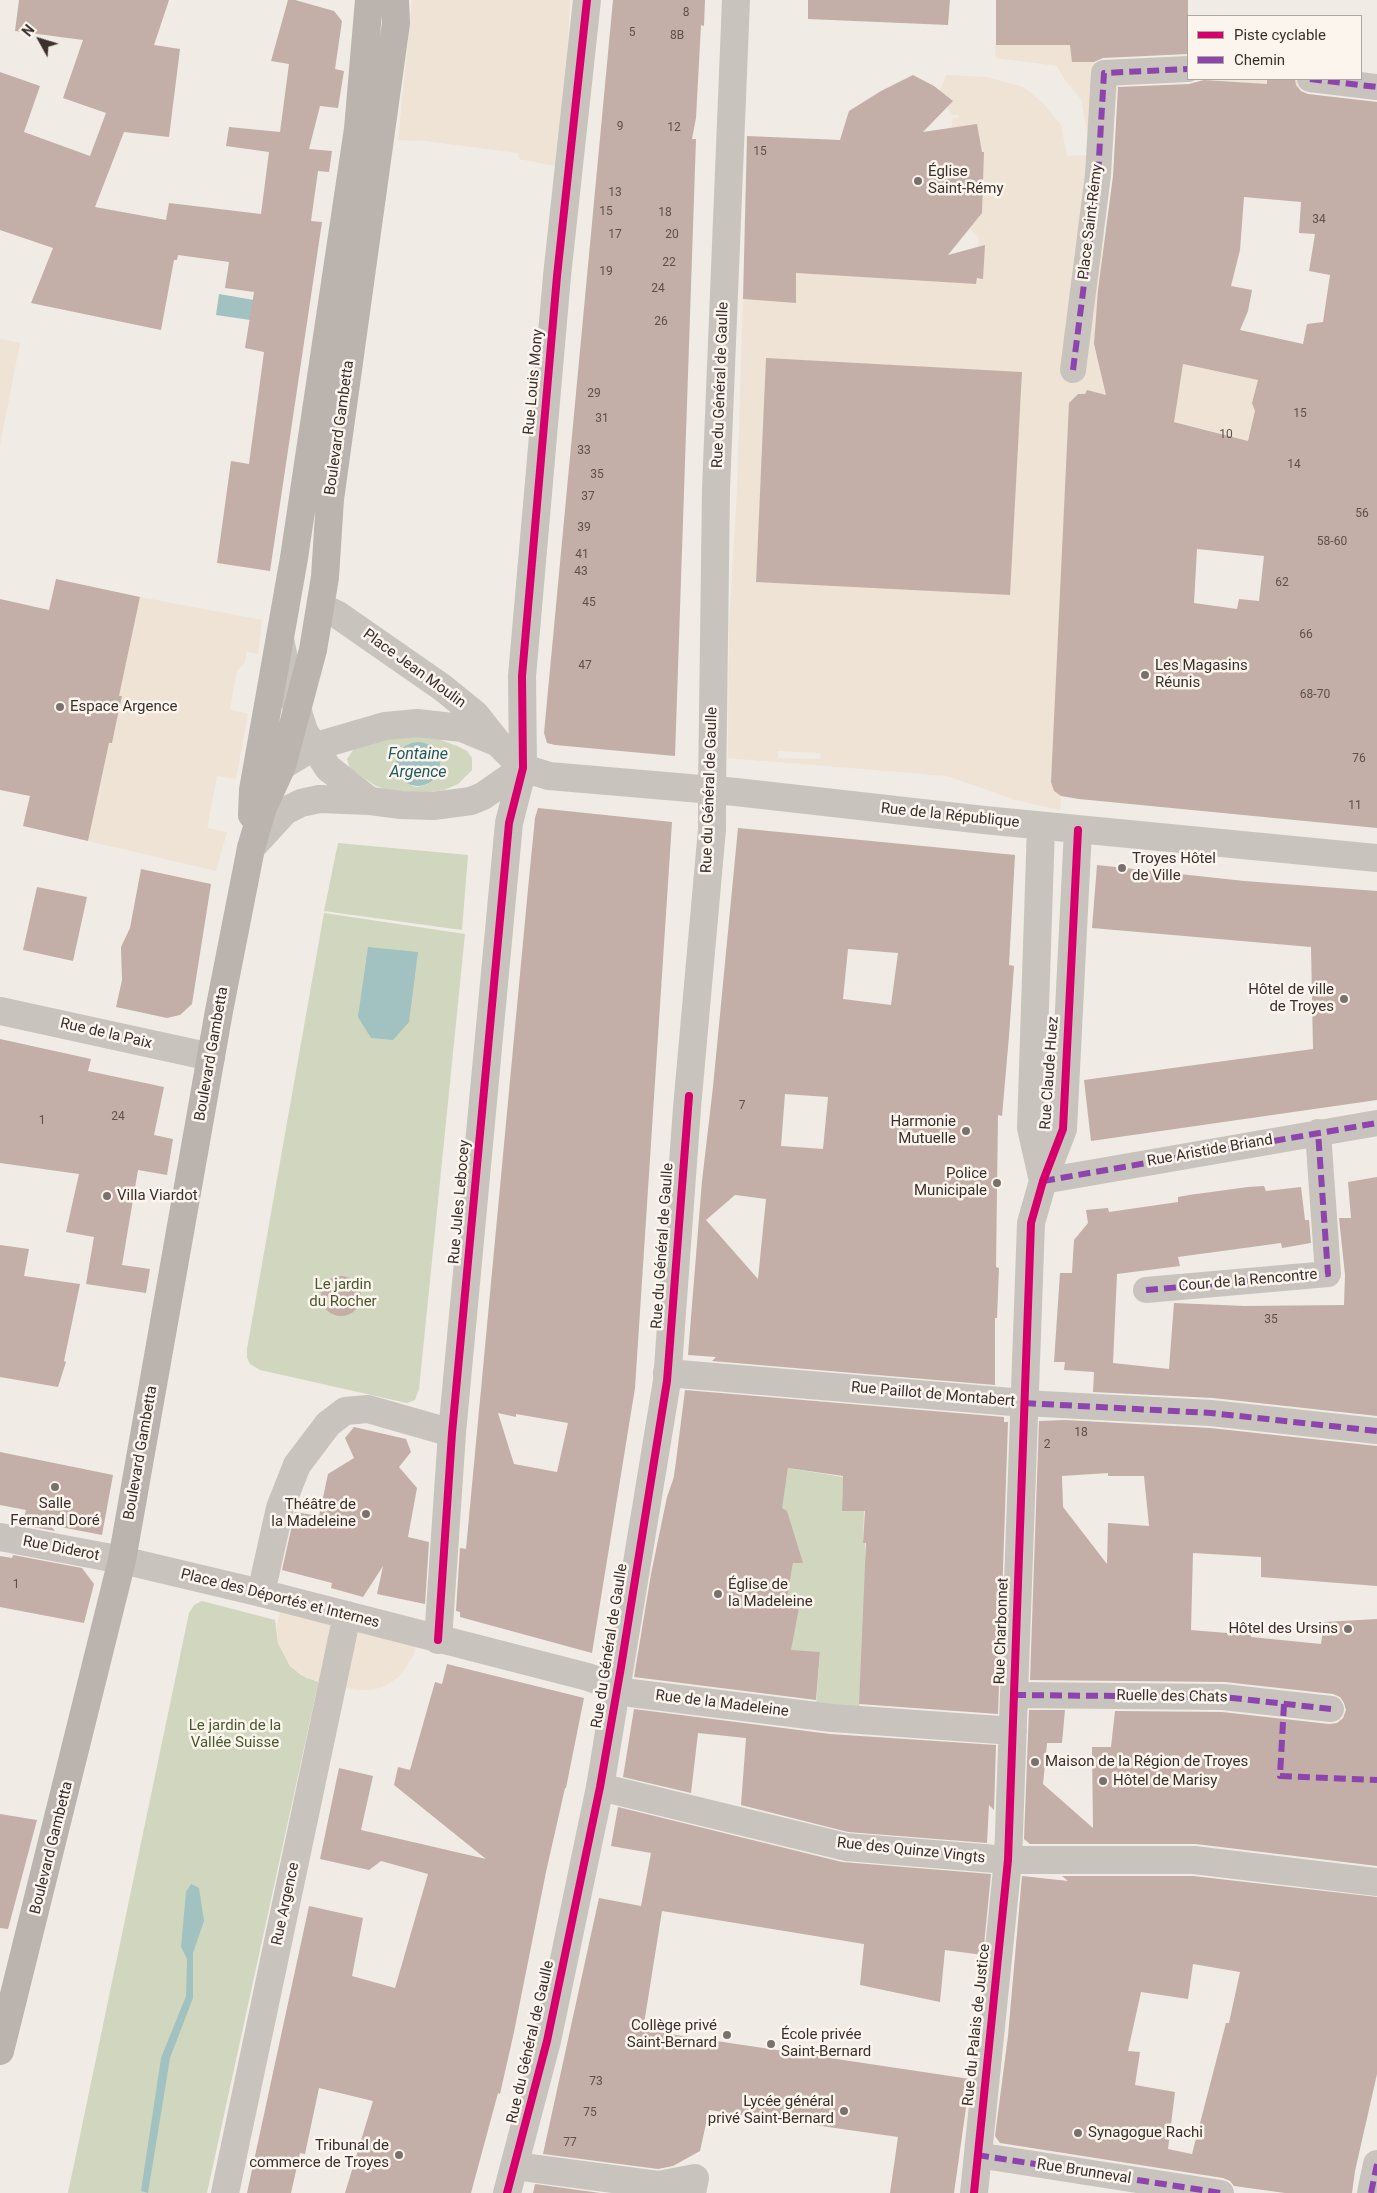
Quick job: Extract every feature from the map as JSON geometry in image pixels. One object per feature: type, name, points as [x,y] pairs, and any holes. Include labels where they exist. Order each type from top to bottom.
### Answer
[{"type":"main road","name":"Boulevard Gambetta","points":[[251,848],[253,790],[280,639],[358,129],[369,0]]},
{"type":"main road","name":"Boulevard Gambetta","points":[[0,2051],[122,1560],[211,1057],[251,848],[263,807],[282,766],[313,650],[321,607],[330,499],[396,23],[395,0]]},
{"type":"street","name":"Rue Louis Mony","points":[[523,768],[522,682],[556,286],[587,0]]},
{"type":"street","name":"Rue du Général de Gaulle","points":[[508,2193],[547,2041],[600,1787],[618,1688],[668,1373],[712,829],[716,489],[736,0]]},
{"type":"street","name":"Place Saint-Rémy","points":[[1073,370],[1098,175],[1104,73],[1187,69]]},
{"type":"street","points":[[1318,80],[1377,87]]},
{"type":"street","name":"Place Jean Moulin","points":[[321,607],[338,615],[443,688],[476,714],[498,743],[523,768]]},
{"type":"street","points":[[280,639],[296,710],[304,731],[328,768],[370,801]]},
{"type":"street","name":"Place Jean Moulin","points":[[253,790],[282,766],[313,747],[384,726],[417,723],[462,728],[498,743]]},
{"type":"street","points":[[251,848],[285,812],[301,803],[318,800],[370,801],[401,805],[433,806],[471,801],[483,796],[523,768]]},
{"type":"street","name":"Rue de la République","points":[[523,768],[549,776],[712,791],[1078,830],[1377,858]]},
{"type":"street","name":"Rue Jules Lebocey","points":[[438,1640],[452,1432],[509,823],[523,768]]},
{"type":"street","name":"Rue Claude Huez","points":[[1041,826],[1031,1128],[1043,1181]]},
{"type":"street","name":"Rue Claude Huez","points":[[1024,1403],[1031,1224],[1043,1181],[1063,1129],[1078,830]]},
{"type":"street","name":"Rue de la Paix","points":[[0,1010],[211,1057]]},
{"type":"street","name":"Rue Aristide Briand","points":[[1043,1181],[1377,1123]]},
{"type":"street","name":"Cour de la Rencontre","points":[[1146,1290],[1328,1274],[1318,1132]]},
{"type":"street","name":"Rue Paillot de Montabert","points":[[668,1373],[1024,1403],[1211,1414],[1377,1431]]},
{"type":"street","name":"Rue Charbonnet","points":[[1008,1860],[1024,1403]]},
{"type":"street","points":[[261,1593],[280,1508],[297,1465],[328,1424],[345,1411],[368,1409],[452,1432]]},
{"type":"street","name":"Rue Diderot","points":[[0,1537],[122,1560]]},
{"type":"street","name":"Place des Déportés et Internes","points":[[122,1560],[261,1593],[438,1640]]},
{"type":"street","name":"Rue Argence","points":[[225,2193],[346,1615]]},
{"type":"street","name":"Rue de la Madeleine","points":[[438,1640],[588,1677],[631,1693],[832,1718],[1013,1731]]},
{"type":"street","name":"Ruelle des Chats","points":[[1014,1695],[1223,1697],[1331,1709]]},
{"type":"street","name":"Rue des Quinze Vingts","points":[[600,1787],[846,1847],[1008,1860],[1194,1860],[1377,1882]]},
{"type":"street","name":"Rue du Palais de Justice","points":[[974,2193],[1008,1860]]},
{"type":"street","name":"Rue Brunneval","points":[[977,2155],[1221,2193]]},
{"type":"street","points":[[1371,2193],[1377,2164]]},
{"type":"street","points":[[515,2166],[658,2185],[694,2186]]},
{"type":"green space","points":[[384,732],[433,737],[467,751],[472,758],[472,770],[458,784],[444,790],[424,793],[398,793],[376,786],[350,769],[347,759],[358,743]],"holes":[[[418,742],[430,746],[437,753],[440,760],[439,773],[435,779],[426,785],[412,786],[408,744]]]},
{"type":"green space","points":[[338,843],[468,855],[462,930],[324,911]]},
{"type":"green space","name":"Le jardin du Rocher","points":[[324,913],[465,934],[419,1389],[415,1400],[407,1403],[260,1370],[250,1364],[247,1358],[247,1349]]},
{"type":"green space","points":[[675,1468],[786,1481],[788,1468],[843,1477],[842,1511],[864,1511],[863,1543],[865,1543],[866,1569],[859,1710],[816,1705],[820,1653],[785,1650],[799,1608],[786,1605],[793,1563],[797,1563],[785,1510],[671,1492]]},
{"type":"green space","name":"Le jardin de la Vallée Suisse","points":[[202,1601],[275,1620],[278,1643],[290,1666],[301,1675],[318,1682],[207,2193],[68,2193],[189,1613],[194,1605]]},
{"type":"shaded area","points":[[412,0],[570,0],[561,167],[519,159],[518,153],[425,141],[398,140]]},
{"type":"shaded area","points":[[995,45],[1070,45],[1073,62],[1105,62],[1187,80],[1207,80],[1126,81],[1117,89],[1094,344],[1096,354],[1105,361],[1180,383],[1183,364],[1258,380],[1271,408],[1248,441],[1149,414],[1106,395],[1087,390],[1085,394],[1076,394],[1051,782],[1054,791],[1061,796],[1060,810],[1016,800],[947,776],[728,758],[729,626],[737,491],[743,299],[796,303],[796,273],[976,284],[978,278],[983,278],[983,273],[977,273],[979,238],[970,228],[982,187],[986,186],[987,182],[982,182],[982,157],[984,157],[984,152],[980,152],[952,128],[952,119],[959,118],[959,115],[952,115],[939,93],[946,75],[986,77],[1023,87],[1043,103],[1061,125],[1067,156],[1091,155],[1081,99],[1065,80],[1057,66],[996,58]],"holes":[[[766,359],[1022,372],[1021,403],[765,390]],[[765,400],[1010,595],[756,581]],[[778,751],[820,753],[821,759],[778,758]]]},
{"type":"shaded area","points":[[1207,80],[1353,80],[1347,94],[1267,84]]},
{"type":"shaded area","points":[[0,339],[20,343],[0,445]]},
{"type":"shaded area","points":[[140,597],[262,620],[258,654],[247,652],[244,664],[237,670],[230,709],[248,714],[236,779],[217,776],[207,828],[227,832],[216,871],[88,841],[109,743],[112,743],[122,696],[119,696]]},
{"type":"shaded area","points":[[283,1599],[419,1635],[413,1656],[398,1678],[372,1690],[356,1690],[306,1678],[290,1666],[278,1643],[277,1625]]},
{"type":"water","points":[[219,294],[254,300],[250,320],[216,315]]},
{"type":"water","name":"Fontaine Argence","points":[[414,742],[422,742],[434,748],[440,764],[434,780],[422,786],[414,786],[402,780],[396,768],[396,760],[402,748]]},
{"type":"water","points":[[368,947],[418,952],[409,1022],[393,1040],[371,1038],[358,1017]]},
{"type":"water","points":[[191,1884],[199,1888],[204,1921],[193,1953],[193,1998],[170,2058],[148,2193],[141,2191],[161,2058],[186,1996],[187,1959],[181,1947],[186,1892]]},
{"type":"building","points":[[19,0],[169,0],[154,45],[180,49],[169,137],[124,132],[95,207],[166,220],[169,203],[261,214],[269,152],[226,146],[229,127],[280,132],[289,64],[271,61],[288,0],[295,0],[334,11],[342,21],[335,69],[344,71],[338,108],[320,106],[309,149],[332,151],[329,172],[318,171],[311,221],[322,222],[270,571],[217,563],[231,461],[249,464],[264,352],[245,348],[254,292],[225,288],[229,262],[178,255],[177,260],[174,260],[161,330],[31,303],[53,248],[0,230],[0,72],[40,86],[24,132],[90,156],[106,113],[63,98],[83,40],[15,31]]},
{"type":"building","points":[[613,0],[705,0],[704,26],[701,25],[696,118],[692,139],[696,139],[675,756],[555,745],[547,743],[544,733]]},
{"type":"building","points":[[808,0],[950,0],[948,25],[808,19]]},
{"type":"building","points":[[996,0],[1188,0],[1187,54],[1103,58],[1094,62],[1072,62],[1070,45],[996,45]]},
{"type":"building","points":[[913,75],[934,86],[953,101],[923,132],[977,124],[982,152],[984,152],[982,213],[948,255],[985,245],[983,279],[977,278],[976,284],[796,273],[796,303],[743,299],[747,136],[840,140],[849,111],[881,91]]},
{"type":"building","points":[[1204,80],[1267,84],[1267,80],[1295,80],[1296,85],[1301,91],[1308,94],[1377,102],[1377,828],[1079,799],[1061,796],[1054,791],[1051,782],[1069,403],[1078,394],[1085,394],[1087,390],[1106,395],[1094,344],[1098,290],[1113,176],[1118,87],[1189,84]],"holes":[[[1244,197],[1301,202],[1299,233],[1315,234],[1309,271],[1330,275],[1323,322],[1307,324],[1303,344],[1240,330],[1248,311],[1252,290],[1231,286],[1240,250]],[[1183,364],[1258,380],[1252,403],[1255,411],[1248,441],[1174,422]],[[1197,549],[1264,556],[1259,601],[1239,599],[1237,609],[1194,603]]]},
{"type":"building","points":[[766,358],[1022,372],[1010,595],[756,582]]},
{"type":"building","name":"Espace Argence","points":[[56,579],[140,597],[119,696],[122,696],[112,743],[109,743],[88,841],[23,826],[30,796],[0,790],[0,599],[49,610]]},
{"type":"building","points":[[538,808],[672,822],[635,1388],[592,1653],[460,1617],[460,1612],[456,1611],[460,1548],[466,1549],[535,818]],"holes":[[[498,1413],[516,1417],[516,1414],[568,1423],[557,1472],[514,1464]]]},
{"type":"building","points":[[738,828],[1015,855],[1009,965],[1014,966],[1002,1116],[998,1115],[996,1267],[999,1268],[997,1318],[995,1318],[995,1385],[712,1361],[716,1357],[688,1355],[702,1181]],"holes":[[[848,949],[898,953],[891,1005],[843,999]],[[785,1094],[828,1097],[823,1149],[781,1146]],[[735,1195],[766,1199],[758,1279],[706,1220]]]},
{"type":"building","name":"Hôtel de ville de Troyes","points":[[1097,865],[1244,881],[1377,891],[1377,1100],[1091,1141],[1084,1080],[1313,1049],[1311,947],[1092,928]]},
{"type":"building","points":[[141,869],[211,884],[192,1004],[180,1015],[167,1018],[116,1007],[122,980],[121,947],[130,928]]},
{"type":"building","points":[[37,887],[87,897],[73,961],[23,950]]},
{"type":"building","points":[[0,1039],[91,1059],[88,1071],[164,1087],[154,1135],[173,1139],[167,1175],[138,1170],[122,1265],[150,1269],[146,1293],[86,1284],[94,1237],[66,1232],[79,1174],[0,1163]]},
{"type":"building","points":[[1377,1177],[1377,1416],[1213,1398],[1093,1392],[1094,1372],[1064,1370],[1065,1362],[1054,1362],[1060,1273],[1072,1273],[1074,1240],[1088,1223],[1086,1210],[1108,1208],[1109,1212],[1178,1202],[1178,1197],[1189,1195],[1248,1187],[1264,1186],[1266,1191],[1301,1187],[1305,1220],[1309,1220],[1311,1243],[1282,1248],[1281,1243],[1178,1257],[1180,1266],[1117,1274],[1113,1363],[1169,1369],[1174,1303],[1245,1306],[1344,1305],[1345,1275],[1339,1218],[1351,1218],[1348,1182]]},
{"type":"building","points":[[0,1245],[29,1249],[24,1276],[80,1284],[64,1361],[66,1362],[58,1387],[0,1377]]},
{"type":"building","points":[[345,1276],[352,1279],[358,1285],[361,1296],[360,1304],[352,1313],[345,1316],[337,1316],[330,1313],[322,1304],[321,1292],[324,1285],[333,1277]]},
{"type":"building","points":[[685,1390],[1004,1417],[1004,1422],[1008,1422],[998,1714],[859,1704],[866,1543],[863,1543],[865,1511],[842,1511],[843,1476],[788,1468],[782,1508],[787,1511],[803,1563],[793,1563],[786,1605],[799,1608],[791,1650],[820,1652],[816,1700],[634,1677],[651,1574],[667,1497],[674,1477]]},
{"type":"building","points":[[1065,1420],[1210,1428],[1377,1446],[1377,1586],[1261,1577],[1261,1557],[1193,1553],[1191,1630],[1321,1644],[1324,1622],[1377,1619],[1377,1866],[1196,1844],[1030,1844],[1024,1839],[1029,1710],[1065,1710],[1062,1743],[1047,1743],[1043,1784],[1093,1828],[1092,1747],[1111,1747],[1115,1711],[1222,1712],[1329,1724],[1337,1723],[1343,1718],[1346,1710],[1340,1697],[1333,1694],[1225,1682],[1030,1680],[1039,1421]],"holes":[[[1108,1473],[1108,1476],[1144,1476],[1149,1526],[1108,1523],[1107,1564],[1063,1507],[1062,1476]]]},
{"type":"building","name":"Théâtre de la Madeleine","points":[[354,1427],[406,1439],[411,1452],[399,1467],[417,1488],[408,1537],[429,1542],[425,1604],[377,1594],[383,1566],[363,1597],[331,1588],[332,1583],[282,1570],[295,1512],[319,1516],[328,1474],[354,1458],[345,1438]]},
{"type":"building","name":"Salle Fernand Doré","points":[[0,1452],[113,1475],[102,1535],[50,1525],[55,1531],[22,1525],[26,1510],[0,1505]]},
{"type":"building","points":[[13,1555],[82,1568],[94,1584],[84,1623],[0,1607],[0,1556],[12,1558]]},
{"type":"building","points":[[447,1664],[584,1698],[500,2094],[498,2093],[471,2193],[345,2193],[373,2101],[319,2088],[305,2154],[300,2153],[291,2193],[247,2193],[309,1906],[363,1918],[352,1976],[395,1988],[428,1874],[381,1861],[369,1870],[320,1859],[339,1768],[373,1776],[361,1830],[486,1859],[394,1785],[398,1767],[410,1770],[435,1682],[442,1684]]},
{"type":"building","points":[[634,1709],[830,1734],[996,1745],[994,1810],[989,1805],[987,1843],[848,1832],[741,1805],[746,1738],[698,1733],[691,1793],[623,1777]]},
{"type":"building","points":[[618,1807],[842,1862],[991,1874],[983,1955],[945,1950],[940,2002],[860,1985],[864,1944],[662,1911],[643,2030],[970,2079],[954,2193],[890,2193],[898,2137],[709,2110],[700,2151],[673,2166],[658,2169],[543,2154],[599,1898],[641,1906],[651,1853],[611,1846]]},
{"type":"building","points":[[0,1814],[37,1820],[8,1929],[0,1928]]},
{"type":"building","points":[[1022,1876],[1068,1881],[1062,1876],[1193,1876],[1377,1897],[1377,2074],[1355,2171],[1352,2193],[1285,2193],[1234,2186],[1230,2181],[1223,2178],[1000,2143],[995,2136],[1008,2036]],"holes":[[[1193,1964],[1240,1972],[1229,2023],[1226,2023],[1192,2154],[1168,2149],[1175,2092],[1135,2085],[1140,2052],[1128,2051],[1141,1992],[1188,1999]]]},
{"type":"building","points":[[535,2184],[600,2193],[533,2193]]},
{"type":"marked path","points":[[1073,370],[1098,175],[1104,73],[1187,69]]},
{"type":"marked path","points":[[1318,80],[1377,87]]},
{"type":"marked path","points":[[1043,1181],[1377,1123]]},
{"type":"marked path","points":[[1146,1290],[1328,1274],[1318,1132]]},
{"type":"marked path","points":[[1024,1403],[1211,1413],[1377,1431]]},
{"type":"marked path","points":[[1014,1695],[1223,1697],[1331,1709]]},
{"type":"marked path","points":[[1284,1704],[1280,1776],[1377,1780]]},
{"type":"marked path","points":[[977,2155],[1221,2193]]},
{"type":"marked path","points":[[1371,2193],[1377,2164]]},
{"type":"cycle path","points":[[438,1640],[452,1433],[509,823],[523,768],[522,676],[557,276],[587,0]]},
{"type":"cycle path","points":[[974,2193],[1008,1860],[1031,1223],[1043,1181],[1063,1129],[1078,830]]},
{"type":"cycle path","points":[[507,2193],[547,2041],[600,1787],[621,1667],[667,1381],[689,1096]]},
{"type":"place","name":"Église Saint-Rémy","points":[[918,181]]},
{"type":"place","name":"Les Magasins Réunis","points":[[1145,675]]},
{"type":"place","name":"Espace Argence","points":[[60,707]]},
{"type":"place","name":"Troyes Hôtel de Ville","points":[[1122,868]]},
{"type":"place","name":"Hôtel de ville de Troyes","points":[[1344,999]]},
{"type":"place","name":"Harmonie Mutuelle","points":[[966,1131]]},
{"type":"place","name":"Police Municipale","points":[[997,1183]]},
{"type":"place","name":"Villa Viardot","points":[[107,1196]]},
{"type":"place","name":"Salle Fernand Doré","points":[[55,1487]]},
{"type":"place","name":"Théâtre de la Madeleine","points":[[366,1514]]},
{"type":"place","name":"Église de la Madeleine","points":[[718,1594]]},
{"type":"place","name":"Hôtel des Ursins","points":[[1348,1629]]},
{"type":"place","name":"Maison de la Région de Troyes","points":[[1035,1762]]},
{"type":"place","name":"Hôtel de Marisy","points":[[1103,1781]]},
{"type":"place","name":"Collège privé Saint-Bernard","points":[[727,2035]]},
{"type":"place","name":"École privée Saint-Bernard","points":[[771,2044]]},
{"type":"place","name":"Lycée général privé Saint-Bernard","points":[[844,2111]]},
{"type":"place","name":"Synagogue Rachi","points":[[1078,2133]]},
{"type":"place","name":"Tribunal de commerce de Troyes","points":[[399,2155]]}]
